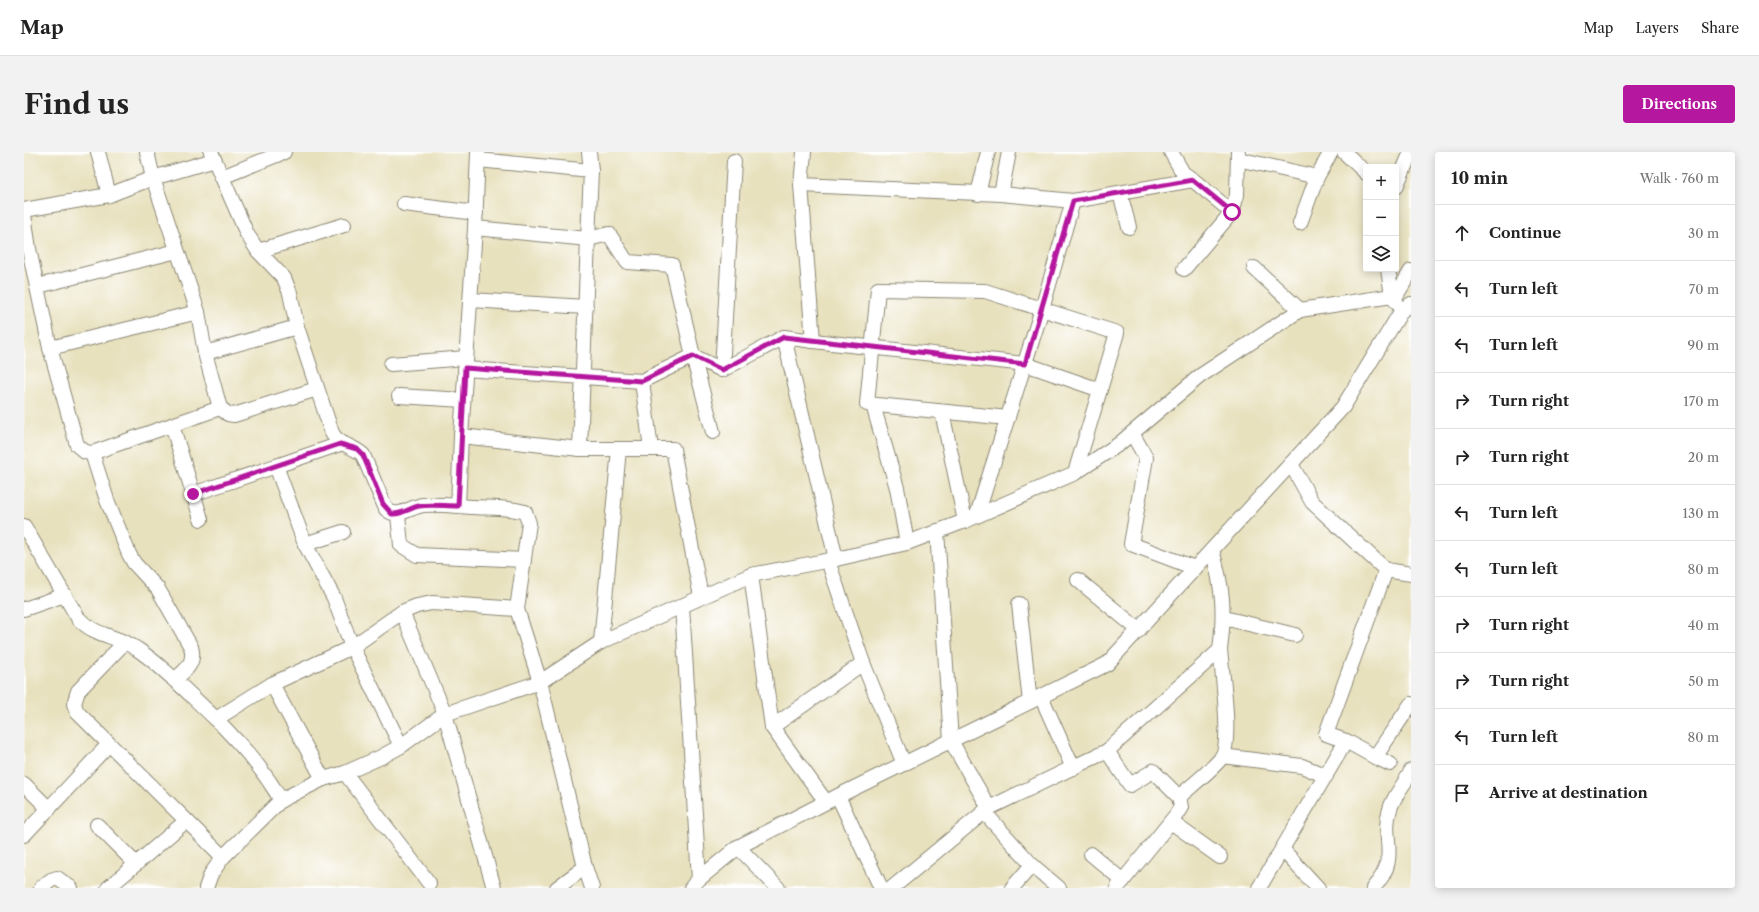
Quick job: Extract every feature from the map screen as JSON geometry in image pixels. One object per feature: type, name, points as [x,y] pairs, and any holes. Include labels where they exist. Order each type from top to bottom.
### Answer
[{"type":"street","points":[[98,152],[109,196]]},
{"type":"street","points":[[147,152],[177,251],[198,312],[205,353],[220,408],[228,414],[234,415],[317,389]]},
{"type":"street","points":[[222,176],[284,152]]},
{"type":"street","points":[[580,449],[591,171],[589,152]]},
{"type":"street","points":[[804,152],[801,185],[813,341]]},
{"type":"street","points":[[978,194],[988,152]]},
{"type":"street","points":[[1002,194],[1009,152]]},
{"type":"street","points":[[1171,152],[1183,174],[1193,180],[1232,212]]},
{"type":"street","points":[[1300,223],[1317,177],[1331,152]]},
{"type":"street","points":[[1344,152],[1363,169]]},
{"type":"street","points":[[1399,180],[1411,152]]},
{"type":"street","points":[[24,210],[109,196],[213,156],[247,234],[258,251],[284,278],[290,294],[297,328],[317,389],[332,433],[340,444]]},
{"type":"street","points":[[458,506],[460,436],[471,300],[478,156],[591,171]]},
{"type":"street","points":[[1184,269],[1232,212],[1236,195],[1238,156],[1317,177]]},
{"type":"street","points":[[722,370],[734,161]]},
{"type":"street","points":[[801,185],[1002,194],[1073,201],[1193,180]]},
{"type":"street","points":[[1120,193],[1128,227]]},
{"type":"street","points":[[971,518],[1008,418],[1073,201]]},
{"type":"street","points":[[404,204],[476,213]]},
{"type":"street","points":[[24,215],[29,249],[50,348],[77,445],[85,452],[92,453],[220,408]]},
{"type":"street","points":[[258,251],[344,225]]},
{"type":"street","points":[[475,228],[588,239],[609,234],[627,262],[672,265],[693,356],[713,432]]},
{"type":"street","points":[[38,286],[177,251]]},
{"type":"street","points":[[1254,268],[1300,310]]},
{"type":"street","points":[[1393,297],[1411,271]]},
{"type":"street","points":[[1389,272],[1393,297]]},
{"type":"street","points":[[1008,418],[867,404],[878,289],[985,291],[1117,333],[1075,473]]},
{"type":"street","points":[[206,888],[211,874],[223,857],[281,800],[323,779],[345,773],[381,757],[401,746],[445,714],[540,682],[601,642],[751,575],[832,560],[907,543],[971,518],[1075,473],[1119,444],[1200,376],[1300,310],[1393,297],[1407,307],[1343,407],[1107,664],[832,799],[738,847],[695,883]]},
{"type":"street","points":[[471,300],[586,307]]},
{"type":"street","points":[[50,348],[198,312]]},
{"type":"street","points":[[205,353],[297,328]]},
{"type":"street","points":[[722,370],[784,337],[1025,364],[1100,390]]},
{"type":"street","points":[[784,337],[832,560],[863,663],[904,764]]},
{"type":"street","points":[[693,356],[722,370]]},
{"type":"street","points":[[392,364],[466,363],[583,377],[642,381],[693,356]]},
{"type":"street","points":[[642,381],[651,449]]},
{"type":"street","points":[[399,396],[463,400]]},
{"type":"street","points":[[873,405],[897,488],[907,543]]},
{"type":"street","points":[[942,412],[971,518]]},
{"type":"street","points":[[172,425],[200,519]]},
{"type":"street","points":[[1132,433],[1146,458],[1131,544],[1195,568]]},
{"type":"street","points":[[460,436],[580,449],[673,449],[701,597]]},
{"type":"street","points":[[193,494],[340,444],[357,449],[363,455],[383,504],[392,514],[398,515],[417,506],[458,506],[515,509],[525,512],[529,523],[517,609],[540,682],[585,867],[592,888]]},
{"type":"street","points":[[601,642],[619,449]]},
{"type":"street","points":[[92,453],[107,500],[129,554],[134,563],[158,589],[191,647],[193,655],[189,667],[174,680]]},
{"type":"street","points":[[1291,464],[1312,502],[1386,570],[1411,574]]},
{"type":"street","points":[[276,466],[305,544],[334,598],[352,647],[401,746]]},
{"type":"street","points":[[398,515],[401,545],[418,556],[524,560]]},
{"type":"street","points":[[24,526],[78,618],[95,632],[125,642],[143,653],[174,680],[216,719],[253,757],[265,773],[281,800]]},
{"type":"street","points":[[937,531],[951,741],[987,810],[1032,865],[1059,888]]},
{"type":"street","points":[[305,544],[343,532]]},
{"type":"street","points":[[1179,797],[1222,756],[1226,741],[1220,650],[1224,618],[1221,579],[1212,550]]},
{"type":"street","points":[[1386,570],[1326,734],[1346,741],[1390,764]]},
{"type":"street","points":[[751,575],[772,726],[832,799],[881,888]]},
{"type":"street","points":[[1078,580],[1139,630]]},
{"type":"street","points":[[24,610],[65,595]]},
{"type":"street","points":[[216,719],[272,684],[352,647],[402,612],[417,606],[432,603],[517,609]]},
{"type":"street","points":[[1019,604],[1036,699],[1072,768]]},
{"type":"street","points":[[682,606],[695,883]]},
{"type":"street","points":[[402,612],[445,714],[494,888]]},
{"type":"street","points":[[1224,618],[1295,635]]},
{"type":"street","points":[[125,642],[78,691],[74,697],[74,704],[77,712],[223,857]]},
{"type":"street","points":[[892,888],[987,810],[1107,751],[1220,650]]},
{"type":"street","points":[[772,726],[863,663]]},
{"type":"street","points":[[272,684],[323,779]]},
{"type":"street","points":[[1375,757],[1411,704]]},
{"type":"street","points":[[1259,888],[1346,741]]},
{"type":"street","points":[[24,835],[109,744]]},
{"type":"street","points":[[1091,854],[1120,885],[1171,822],[1181,807],[1179,797],[1153,771],[1130,785],[1107,751]]},
{"type":"street","points":[[1222,756],[1302,766],[1326,776]]},
{"type":"street","points":[[345,773],[429,882]]},
{"type":"street","points":[[1373,888],[1379,882],[1390,858],[1388,822],[1390,810],[1410,775]]},
{"type":"street","points":[[24,784],[49,809]]},
{"type":"street","points":[[108,888],[186,821]]},
{"type":"street","points":[[1171,822],[1220,857]]},
{"type":"street","points":[[97,825],[136,864]]},
{"type":"street","points":[[738,847],[778,888]]},
{"type":"street","points":[[1282,849],[1318,888]]},
{"type":"street","points":[[1012,888],[1032,865]]},
{"type":"street","points":[[557,888],[585,867]]},
{"type":"street","points":[[41,888],[51,880],[57,878],[71,888]]},
{"type":"route","points":[[193,494],[340,444],[357,449],[363,455],[383,504],[392,514],[398,515],[417,506],[425,505],[458,506],[460,436],[465,368],[642,381],[693,356],[722,370],[784,337],[1025,364],[1073,201],[1193,180],[1232,212]]}]
